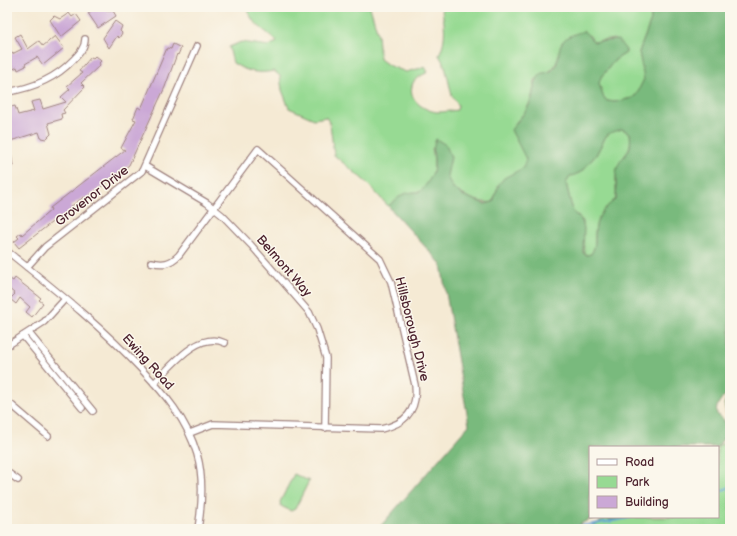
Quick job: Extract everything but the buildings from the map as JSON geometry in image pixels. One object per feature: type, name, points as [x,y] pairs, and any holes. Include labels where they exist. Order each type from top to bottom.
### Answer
[{"type":"street","points":[[7,92],[33,86],[55,76],[77,57],[84,46],[85,39]]},
{"type":"street","name":"Grovenor Drive","points":[[27,267],[45,247],[130,182],[145,166],[197,46]]},
{"type":"street","name":"Hillsborough Drive","points":[[190,433],[213,424],[381,429],[394,426],[406,419],[413,408],[416,394],[390,282],[384,266],[376,254],[258,149],[214,208]]},
{"type":"street","name":"Belmont Way","points":[[145,166],[214,208],[251,245],[303,305],[314,321],[321,338],[326,358],[326,428]]},
{"type":"street","points":[[151,262],[165,264],[174,260],[214,208]]},
{"type":"street","name":"Ewing Road","points":[[7,251],[108,334],[154,383],[177,411],[190,433],[197,454],[201,474],[201,506],[198,529]]},
{"type":"street","points":[[7,346],[49,317],[65,299]]},
{"type":"street","points":[[26,334],[82,408]]},
{"type":"street","points":[[26,334],[93,412]]},
{"type":"street","points":[[154,383],[192,348],[202,341],[214,339],[226,343]]},
{"type":"street","points":[[7,401],[48,436]]},
{"type":"street","points":[[7,472],[18,480]]},
{"type":"green space","points":[[248,7],[306,7],[320,11],[329,7],[370,7],[378,34],[380,59],[388,65],[406,72],[425,67],[428,72],[419,77],[413,83],[411,89],[414,99],[422,107],[433,111],[445,112],[457,110],[458,105],[452,96],[445,66],[439,55],[442,49],[444,37],[444,19],[441,7],[650,7],[651,20],[639,52],[645,79],[636,95],[632,98],[615,102],[607,101],[603,96],[599,83],[601,77],[615,60],[626,53],[614,39],[594,42],[589,35],[560,48],[559,55],[553,68],[535,80],[530,103],[516,122],[526,159],[523,168],[503,181],[498,188],[493,202],[473,199],[459,192],[453,187],[447,176],[451,157],[432,148],[434,167],[431,177],[425,187],[420,192],[405,194],[388,206],[366,182],[334,155],[330,124],[326,117],[314,119],[289,108],[282,90],[280,76],[274,71],[253,72],[233,63],[229,47],[241,42],[269,46],[277,42],[255,22],[249,13]]},
{"type":"green space","points":[[650,7],[730,7],[730,393],[720,401],[716,411],[717,414],[723,419],[726,427],[724,438],[718,446],[589,446],[589,518],[596,518],[582,523],[573,529],[378,529],[469,425],[441,264],[388,206],[405,194],[420,192],[426,185],[434,166],[434,148],[436,139],[446,145],[451,157],[447,176],[452,187],[462,195],[485,204],[493,202],[499,184],[504,178],[523,168],[526,159],[511,130],[528,107],[538,77],[542,73],[549,72],[556,66],[559,50],[563,41],[570,36],[584,31],[594,42],[618,40],[626,50],[626,53],[615,60],[601,77],[599,83],[603,96],[607,101],[615,102],[632,98],[636,95],[644,79],[639,52],[651,20]],"holes":[[[622,129],[630,133],[631,140],[629,150],[619,163],[616,171],[616,199],[600,215],[596,224],[594,248],[591,254],[587,255],[583,253],[584,228],[582,221],[573,212],[566,183],[570,177],[581,172],[596,155],[606,136],[610,133]]]},
{"type":"green space","points":[[622,129],[630,133],[630,144],[628,151],[617,169],[616,199],[600,215],[596,224],[594,248],[591,254],[587,255],[584,253],[583,221],[573,212],[566,183],[570,177],[581,172],[596,155],[606,136]]},
{"type":"green space","points":[[730,388],[730,429],[724,404]]},
{"type":"green space","points":[[730,439],[730,529],[588,529],[605,518],[719,518],[719,446]]},
{"type":"green space","points":[[294,474],[309,481],[295,509],[291,511],[281,506],[280,502]]},
{"type":"green space","points":[[603,518],[624,518],[619,520]]},
{"type":"waterway","points":[[719,492],[730,487]]},
{"type":"waterway","points":[[563,529],[628,518]]}]
